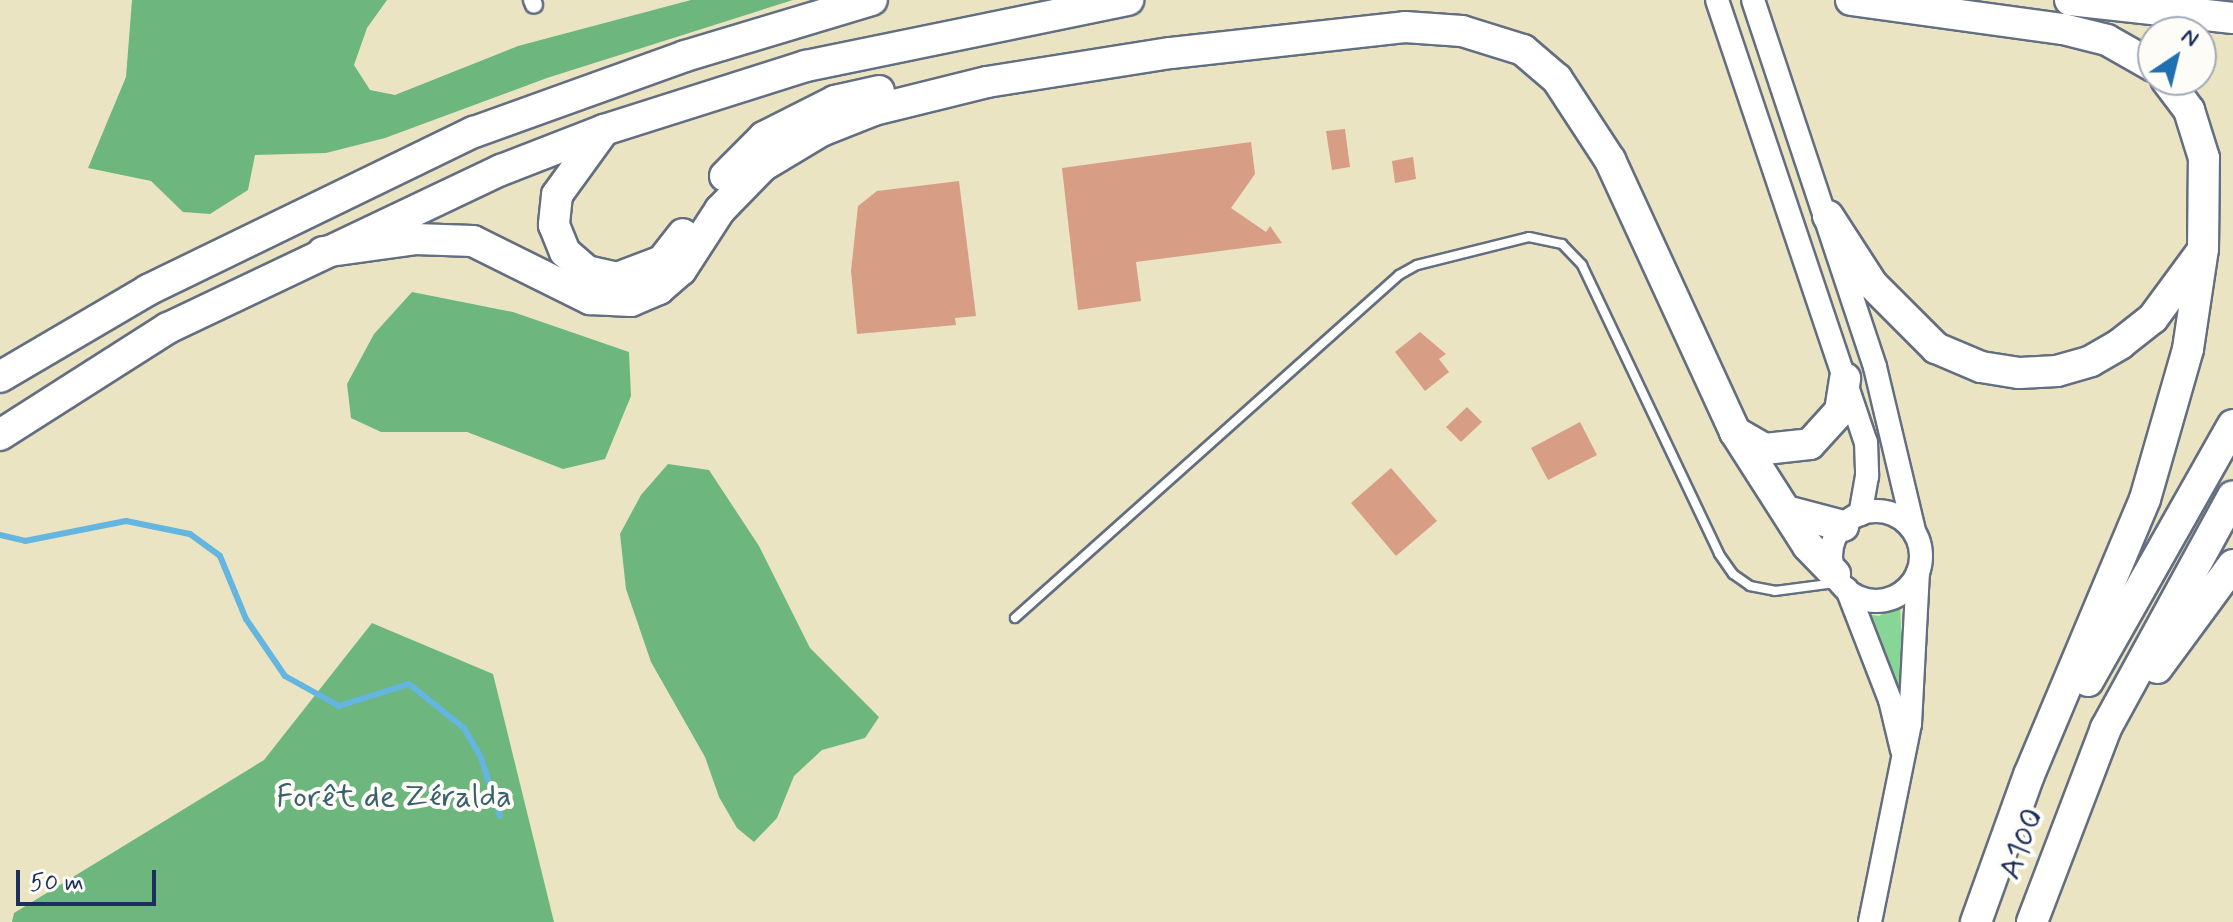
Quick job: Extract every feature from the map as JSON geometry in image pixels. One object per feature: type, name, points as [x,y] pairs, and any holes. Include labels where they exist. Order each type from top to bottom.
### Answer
[{"type":"highway","points":[[0,377],[148,290],[474,132],[700,51],[872,0]]},
{"type":"highway","points":[[0,435],[168,328],[487,175],[604,130],[806,66],[1128,0]]},
{"type":"highway","points":[[1851,0],[2063,29],[2107,40],[2137,57]]},
{"type":"highway","points":[[2070,0],[2233,18]]},
{"type":"highway","points":[[604,130],[561,187],[554,225],[565,252],[578,266],[617,278],[662,261],[721,179],[764,137],[835,101],[1040,55],[1171,33],[1421,11],[1506,25],[1529,34],[1557,56],[1601,124],[1610,160]]},
{"type":"highway","points":[[323,252],[415,239],[473,241],[590,299],[631,301],[659,289],[681,270],[720,210],[763,166],[821,131],[874,110],[1103,62],[1395,27],[1462,31],[1533,56],[1557,79],[1610,160],[1735,432],[1790,512],[1808,546],[1841,581]]},
{"type":"highway","name":"A100","points":[[1976,922],[2029,775],[2145,499],[2188,349],[2203,249],[2204,158],[2189,110],[2178,96]]},
{"type":"highway","points":[[1828,216],[1890,306],[1936,348],[1981,367],[2020,373],[2080,365],[2120,344],[2153,318],[2203,249]]},
{"type":"highway","points":[[1735,432],[1765,449],[1810,444],[1840,411],[1845,378]]},
{"type":"highway","name":"A100","points":[[1976,922],[2064,726],[2233,425]]},
{"type":"highway","name":"A100","points":[[2032,922],[2106,728],[2233,496]]},
{"type":"highway","points":[[1790,512],[1852,520]]},
{"type":"highway","points":[[2081,793],[2172,647],[2233,565]]},
{"type":"main road","points":[[1717,0],[1845,378],[1867,459],[1852,520],[1833,543],[1841,581],[1890,700],[1904,760]]},
{"type":"main road","points":[[1753,0],[1828,216],[1886,403],[1921,551],[1904,760],[1870,922]]},
{"type":"main road","points":[[1852,520],[1884,512],[1914,531]]},
{"type":"main road","points":[[1841,581],[1865,599],[1887,599],[1906,590],[1918,572]]},
{"type":"lane","points":[[1015,618],[1399,275],[1417,265],[1529,237],[1562,244],[1582,265],[1719,554],[1733,574],[1750,586],[1775,591],[1841,581]]},
{"type":"green space","points":[[132,0],[387,0],[367,28],[354,65],[370,90],[395,95],[518,46],[691,0],[793,0],[547,78],[385,138],[326,153],[255,155],[248,190],[210,214],[183,212],[151,181],[88,168],[126,77]]},
{"type":"green space","points":[[412,292],[513,312],[629,352],[631,396],[605,459],[563,469],[467,432],[381,432],[351,418],[347,384],[374,334]]},
{"type":"green space","points":[[668,464],[709,470],[759,546],[810,648],[879,717],[865,738],[822,750],[794,776],[777,818],[754,842],[737,828],[719,797],[705,757],[651,662],[626,589],[620,534],[641,495]]},
{"type":"green space","points":[[1900,604],[1903,665],[1899,712],[1888,657],[1866,614],[1879,616]]},
{"type":"green space","name":"Forêt de Zéralda","points":[[372,623],[493,674],[554,922],[12,922],[14,913],[264,760]]},
{"type":"building","points":[[1345,129],[1350,167],[1332,170],[1326,131]]},
{"type":"building","points":[[1251,142],[1255,174],[1231,208],[1266,232],[1270,226],[1282,243],[1136,262],[1141,301],[1078,310],[1062,168]]},
{"type":"building","points":[[1413,157],[1416,179],[1395,183],[1392,161]]},
{"type":"building","points":[[959,181],[976,316],[955,318],[956,325],[857,334],[851,271],[858,206],[877,191]]},
{"type":"building","points":[[1420,332],[1446,354],[1439,359],[1449,372],[1425,391],[1395,352]]},
{"type":"building","points":[[1467,407],[1482,422],[1461,442],[1446,427]]},
{"type":"building","points":[[1580,422],[1597,455],[1548,480],[1531,448]]},
{"type":"building","points":[[1391,468],[1437,521],[1396,556],[1351,503]]},
{"type":"waterway","points":[[0,535],[25,541],[126,521],[190,534],[220,556],[246,619],[285,676],[339,706],[409,684],[464,728],[481,758],[500,816]]}]
